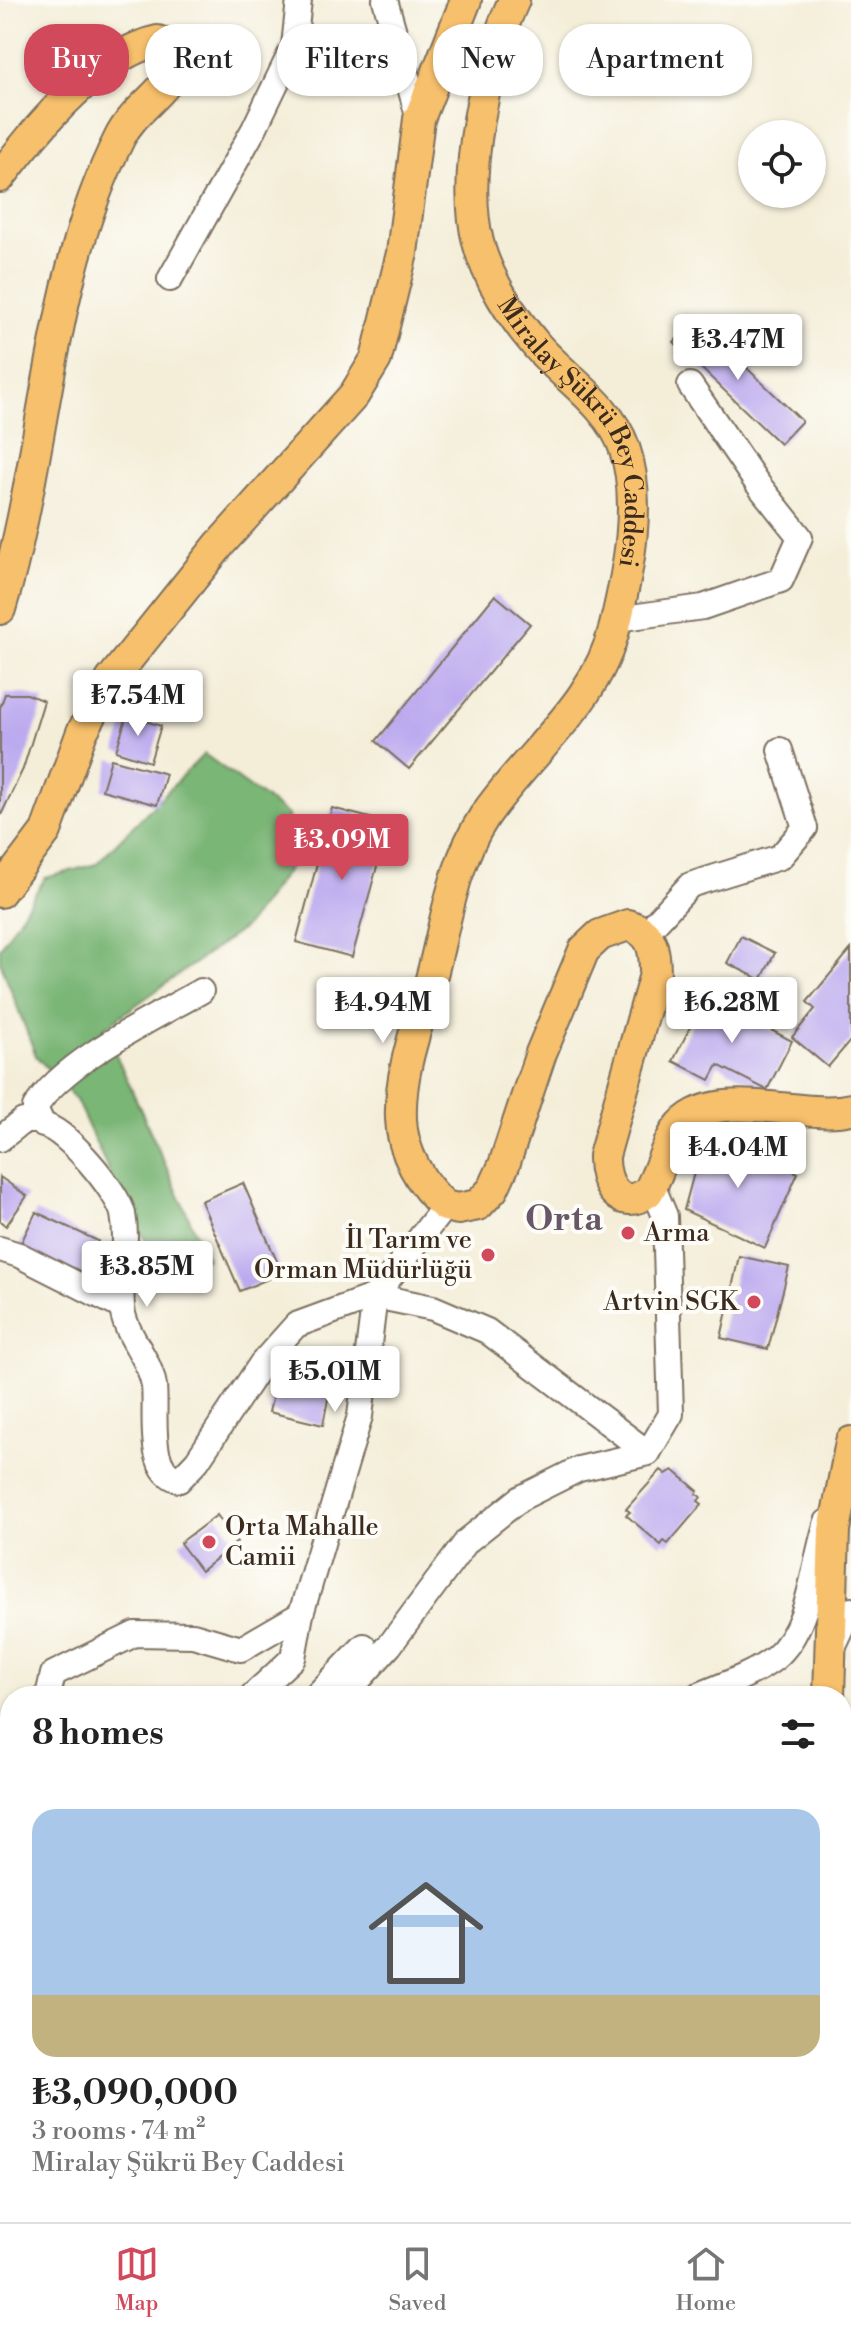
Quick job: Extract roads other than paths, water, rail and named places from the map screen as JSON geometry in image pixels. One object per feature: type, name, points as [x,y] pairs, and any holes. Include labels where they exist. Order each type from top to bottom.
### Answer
[{"type":"main road","points":[[0,892],[46,831],[82,732],[111,680],[220,544],[354,395],[376,359],[402,253],[419,119],[466,0]]},
{"type":"main road","name":"Miralay Şükrü Bey Caddesi","points":[[445,1206],[430,1193],[412,1160],[405,1142],[401,1110],[409,1055],[458,872],[467,846],[485,816],[597,679],[606,662],[617,619],[631,528],[631,485],[625,449],[601,411],[536,346],[496,283],[477,240],[473,196],[486,79],[514,0]]},
{"type":"main road","points":[[0,177],[59,108],[121,57],[158,41],[172,48],[178,65],[174,73],[127,123],[92,204],[47,381],[26,509],[0,609]]},
{"type":"main road","points":[[445,1206],[458,1209],[478,1205],[499,1178],[541,1053],[584,950],[614,928],[628,925],[646,933],[655,958],[652,993],[607,1137],[606,1180],[618,1196],[640,1198],[652,1185],[677,1130],[700,1111],[723,1106],[800,1111],[851,1109]]},
{"type":"main road","points":[[829,1686],[834,1530],[851,1442]]},
{"type":"street","points":[[170,279],[254,129],[294,46],[299,0]]},
{"type":"street","points":[[385,0],[419,119]]},
{"type":"street","points":[[617,619],[703,607],[781,580],[800,537],[757,483],[690,385]]},
{"type":"street","points":[[646,933],[690,885],[780,857],[805,828],[780,750]]},
{"type":"street","points":[[39,1121],[35,1108],[62,1078],[113,1042],[201,991]]},
{"type":"street","points":[[0,1139],[23,1121],[39,1121],[75,1143],[122,1210],[126,1242],[122,1307],[153,1381],[157,1420],[154,1449],[161,1467],[179,1480],[202,1453],[262,1363],[296,1325],[375,1296],[433,1308],[487,1331],[648,1453]]},
{"type":"street","points":[[353,1686],[390,1645],[467,1541],[510,1506],[579,1469],[648,1453],[671,1414],[665,1216],[652,1185]]},
{"type":"street","points":[[263,1686],[293,1658],[301,1614],[360,1416],[375,1296],[445,1206]]},
{"type":"street","points":[[0,1249],[19,1255],[122,1307]]},
{"type":"street","points":[[719,1686],[763,1666],[778,1655],[801,1615],[842,1482]]},
{"type":"street","points":[[830,1654],[851,1610]]},
{"type":"street","points":[[50,1686],[53,1674],[135,1634],[193,1635],[241,1649],[301,1614]]},
{"type":"street","points":[[326,1686],[364,1646]]},
{"type":"place","name":"Arma","points":[[628,1233]]},
{"type":"place","name":"İl Tarım ve Orman Müdürlüğü","points":[[488,1255]]},
{"type":"place","name":"Artvin SGK","points":[[754,1302]]},
{"type":"place","name":"Orta Mahalle Camii","points":[[209,1542]]},
{"type":"district","name":"Orta","points":[[564,1220]]}]
